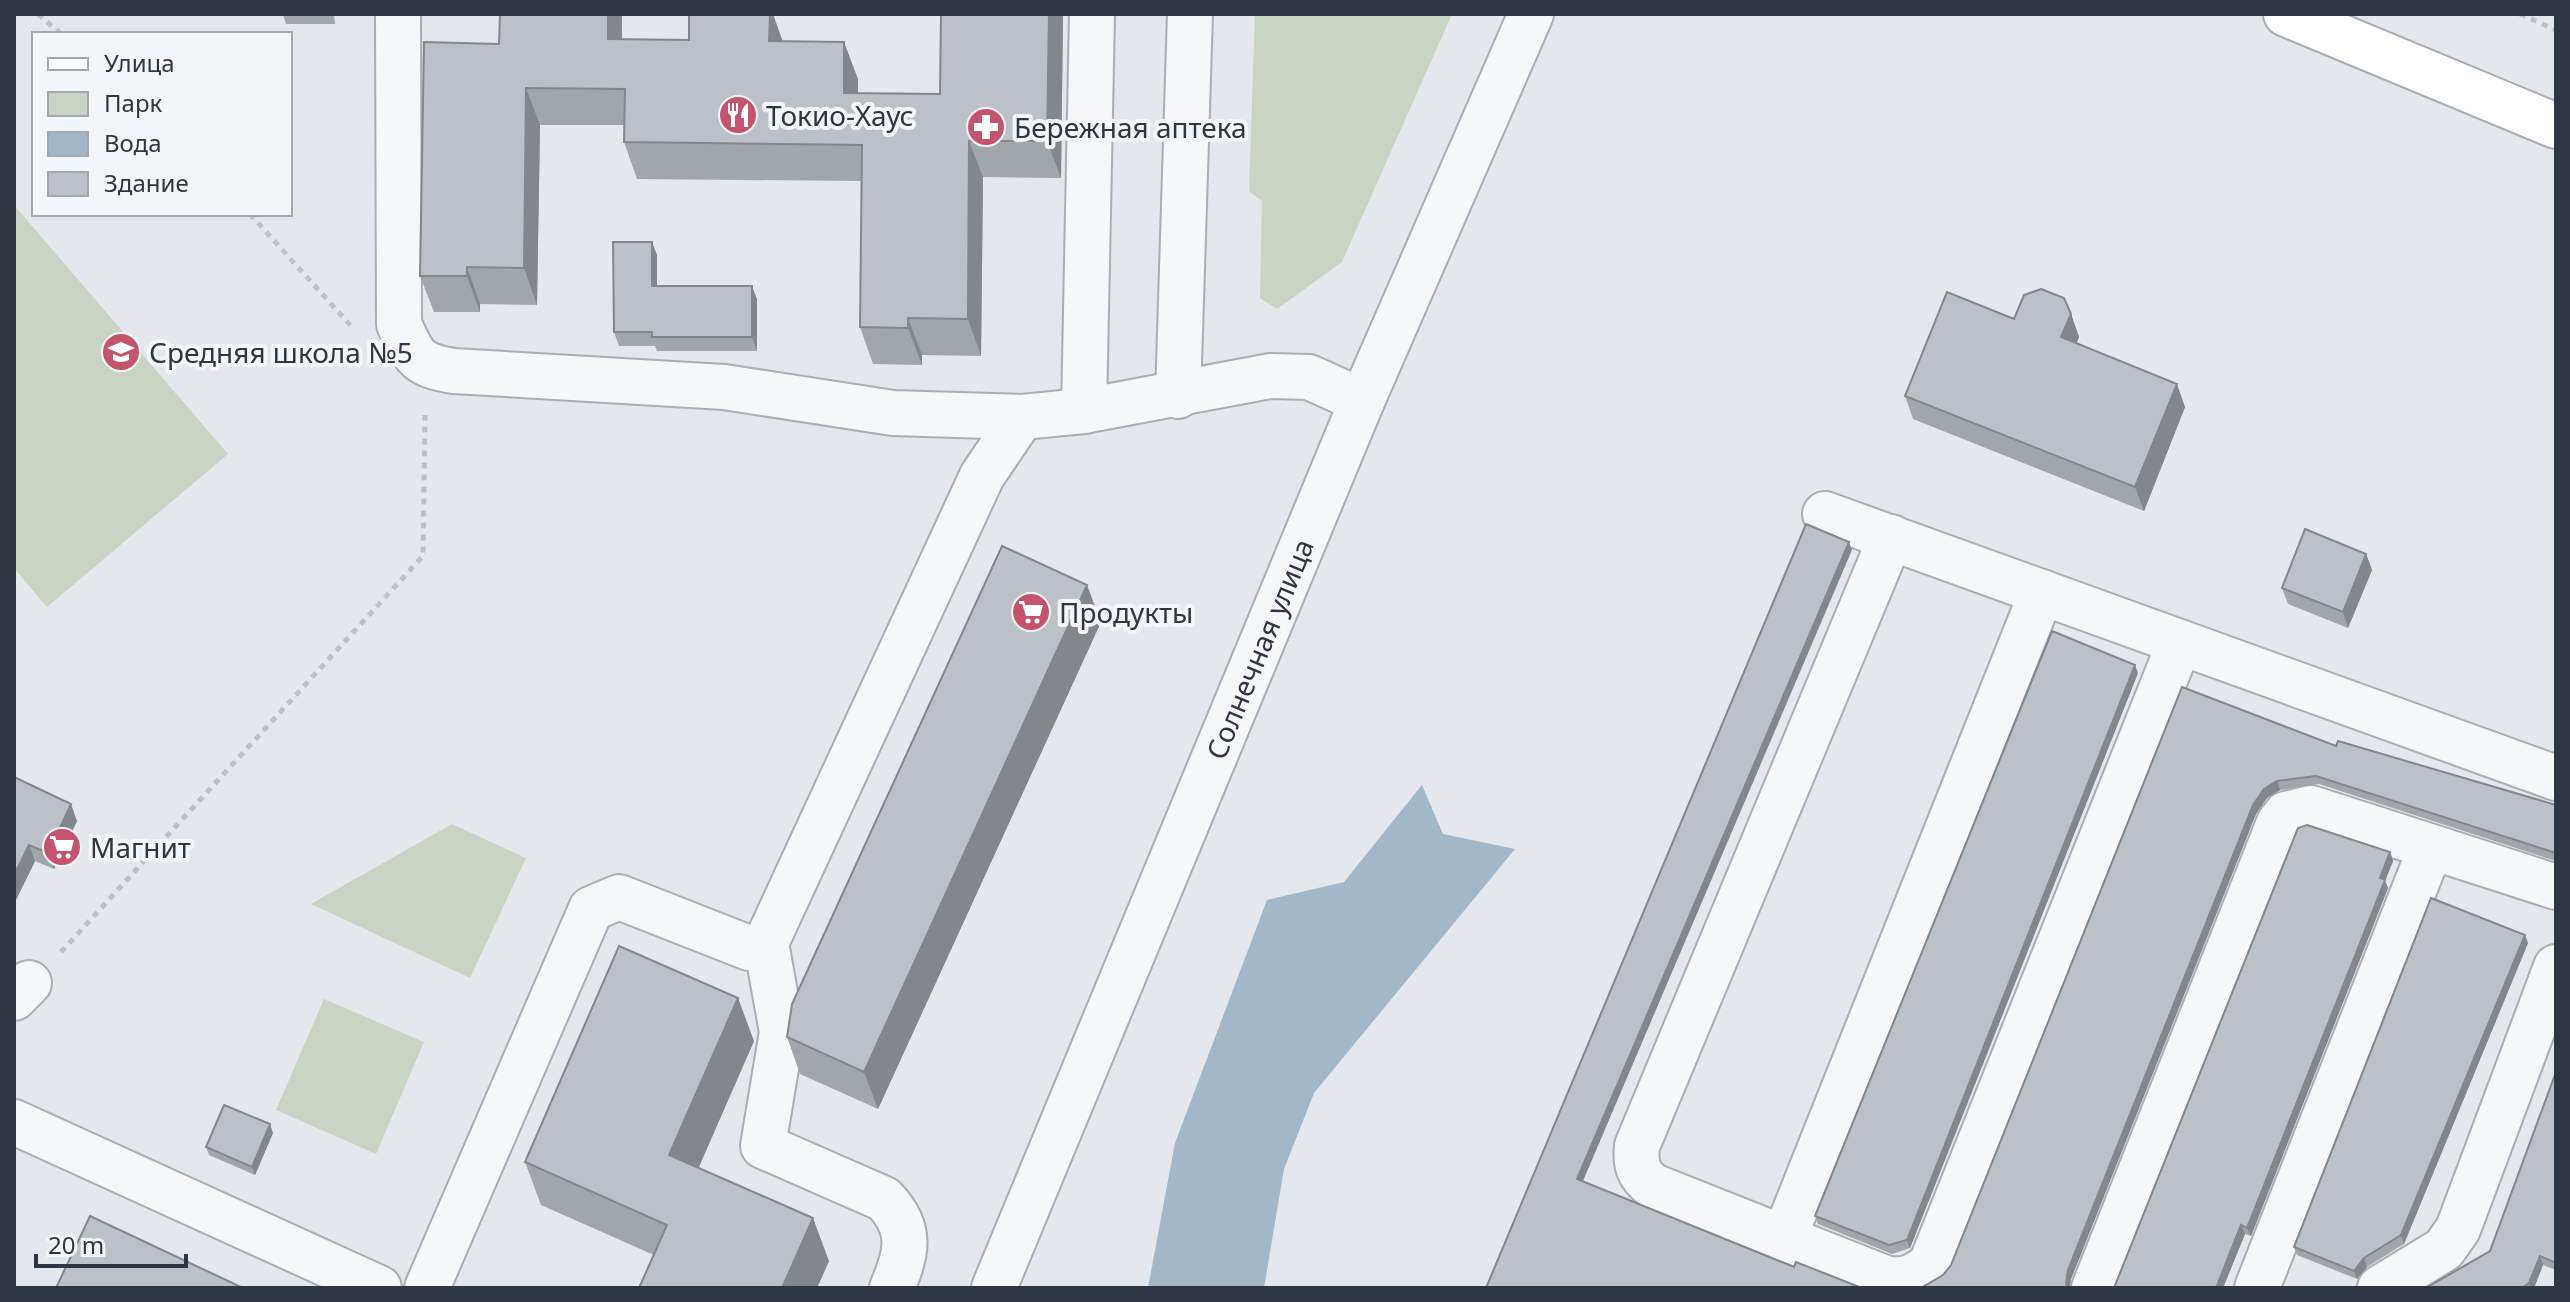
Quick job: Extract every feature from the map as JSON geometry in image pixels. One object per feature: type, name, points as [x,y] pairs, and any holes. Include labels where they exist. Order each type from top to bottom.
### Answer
[{"type":"main road","points":[[2286,14],[2556,126]]},
{"type":"street","points":[[398,14],[399,324],[411,352],[426,366],[454,371],[724,387],[893,413],[1022,417],[1084,411],[1178,396],[1270,376],[1309,377],[1362,401]]},
{"type":"street","points":[[1084,411],[1092,14]]},
{"type":"street","points":[[1178,396],[1190,14]]},
{"type":"street","name":"Солнечная улица","points":[[994,1288],[1362,401],[1531,14]]},
{"type":"street","points":[[892,1288],[903,1263],[905,1236],[899,1214],[884,1199],[763,1146],[782,1032],[766,943],[982,476],[1022,417]]},
{"type":"street","points":[[1825,514],[2556,778]]},
{"type":"street","points":[[1891,537],[1637,1146],[1638,1169],[1642,1178],[1653,1186],[1900,1281],[1916,1276],[1931,1264],[2180,642]]},
{"type":"street","points":[[1784,1238],[2042,592]]},
{"type":"street","points":[[2094,1288],[2279,823],[2286,814],[2311,808],[2556,887]]},
{"type":"street","points":[[2271,1283],[2431,847]]},
{"type":"street","points":[[427,1288],[591,909],[619,897],[749,948],[766,943]]},
{"type":"street","points":[[2380,1288],[2444,1249],[2458,1229],[2556,967]]},
{"type":"street","points":[[14,1122],[379,1288]]},
{"type":"path","points":[[38,14],[59,32]]},
{"type":"path","points":[[2520,14],[2556,30]]},
{"type":"path","points":[[252,216],[361,337]]},
{"type":"path","points":[[21,991],[423,556],[426,366]]},
{"type":"green space","points":[[1255,14],[1452,14],[1342,262],[1277,309],[1260,298],[1262,201],[1249,191]]},
{"type":"green space","points":[[14,205],[228,454],[47,607],[14,568]]},
{"type":"green space","points":[[452,824],[526,858],[470,978],[311,904]]},
{"type":"green space","points":[[324,999],[424,1042],[376,1154],[276,1110]]},
{"type":"water","points":[[1422,785],[1443,834],[1515,849],[1314,1093],[1284,1169],[1264,1288],[1148,1288],[1175,1143],[1267,900],[1344,882]]},
{"type":"building","points":[[500,14],[608,14],[608,39],[689,40],[689,14],[770,14],[769,41],[844,42],[844,93],[940,94],[941,14],[1049,14],[1047,141],[969,141],[968,319],[908,318],[908,328],[860,327],[862,145],[624,142],[625,89],[526,88],[524,268],[467,267],[467,276],[420,276],[424,42],[499,44]]},
{"type":"building","points":[[613,242],[652,242],[652,286],[752,286],[752,337],[652,337],[652,332],[614,332]]},
{"type":"building","points":[[2041,289],[2064,298],[2071,314],[2061,337],[2177,384],[2135,487],[1905,396],[1947,292],[2014,319],[2024,295]]},
{"type":"building","points":[[1806,524],[1849,542],[1577,1179],[1794,1267],[1796,1262],[1862,1288],[1486,1288]]},
{"type":"building","points":[[2305,529],[2366,554],[2343,612],[2282,588]]},
{"type":"building","points":[[1002,546],[1087,585],[864,1072],[787,1037],[792,1004]]},
{"type":"building","points":[[2052,631],[2135,665],[1907,1240],[1889,1245],[1815,1216]]},
{"type":"building","points":[[2182,687],[2336,746],[2338,741],[2556,805],[2556,853],[2316,776],[2277,781],[2264,789],[2253,805],[2068,1270],[2068,1288],[1921,1288],[1943,1275],[1951,1265]]},
{"type":"building","points":[[14,777],[71,804],[48,853],[29,845],[14,875]]},
{"type":"building","points":[[2307,825],[2390,852],[2380,878],[2385,880],[2247,1228],[2241,1225],[2216,1288],[2114,1288],[2298,828]]},
{"type":"building","points":[[2431,898],[2525,935],[2401,1235],[2364,1258],[2354,1271],[2294,1247]]},
{"type":"building","points":[[619,946],[738,998],[669,1155],[813,1218],[782,1288],[639,1288],[667,1225],[525,1162]]},
{"type":"building","points":[[2556,1072],[2556,1263],[2540,1256],[2529,1283],[2522,1288],[2426,1288],[2490,1251]]},
{"type":"building","points":[[224,1105],[270,1124],[252,1167],[206,1147]]},
{"type":"building","points":[[90,1216],[243,1288],[56,1288]]},
{"type":"place","name":"Токио-Хаус","points":[[738,115]]},
{"type":"place","name":"Бережная аптека","points":[[986,127]]},
{"type":"place","name":"Средняя школа №5","points":[[121,352]]},
{"type":"place","name":"Продукты","points":[[1031,612]]},
{"type":"place","name":"Магнит","points":[[62,847]]}]
